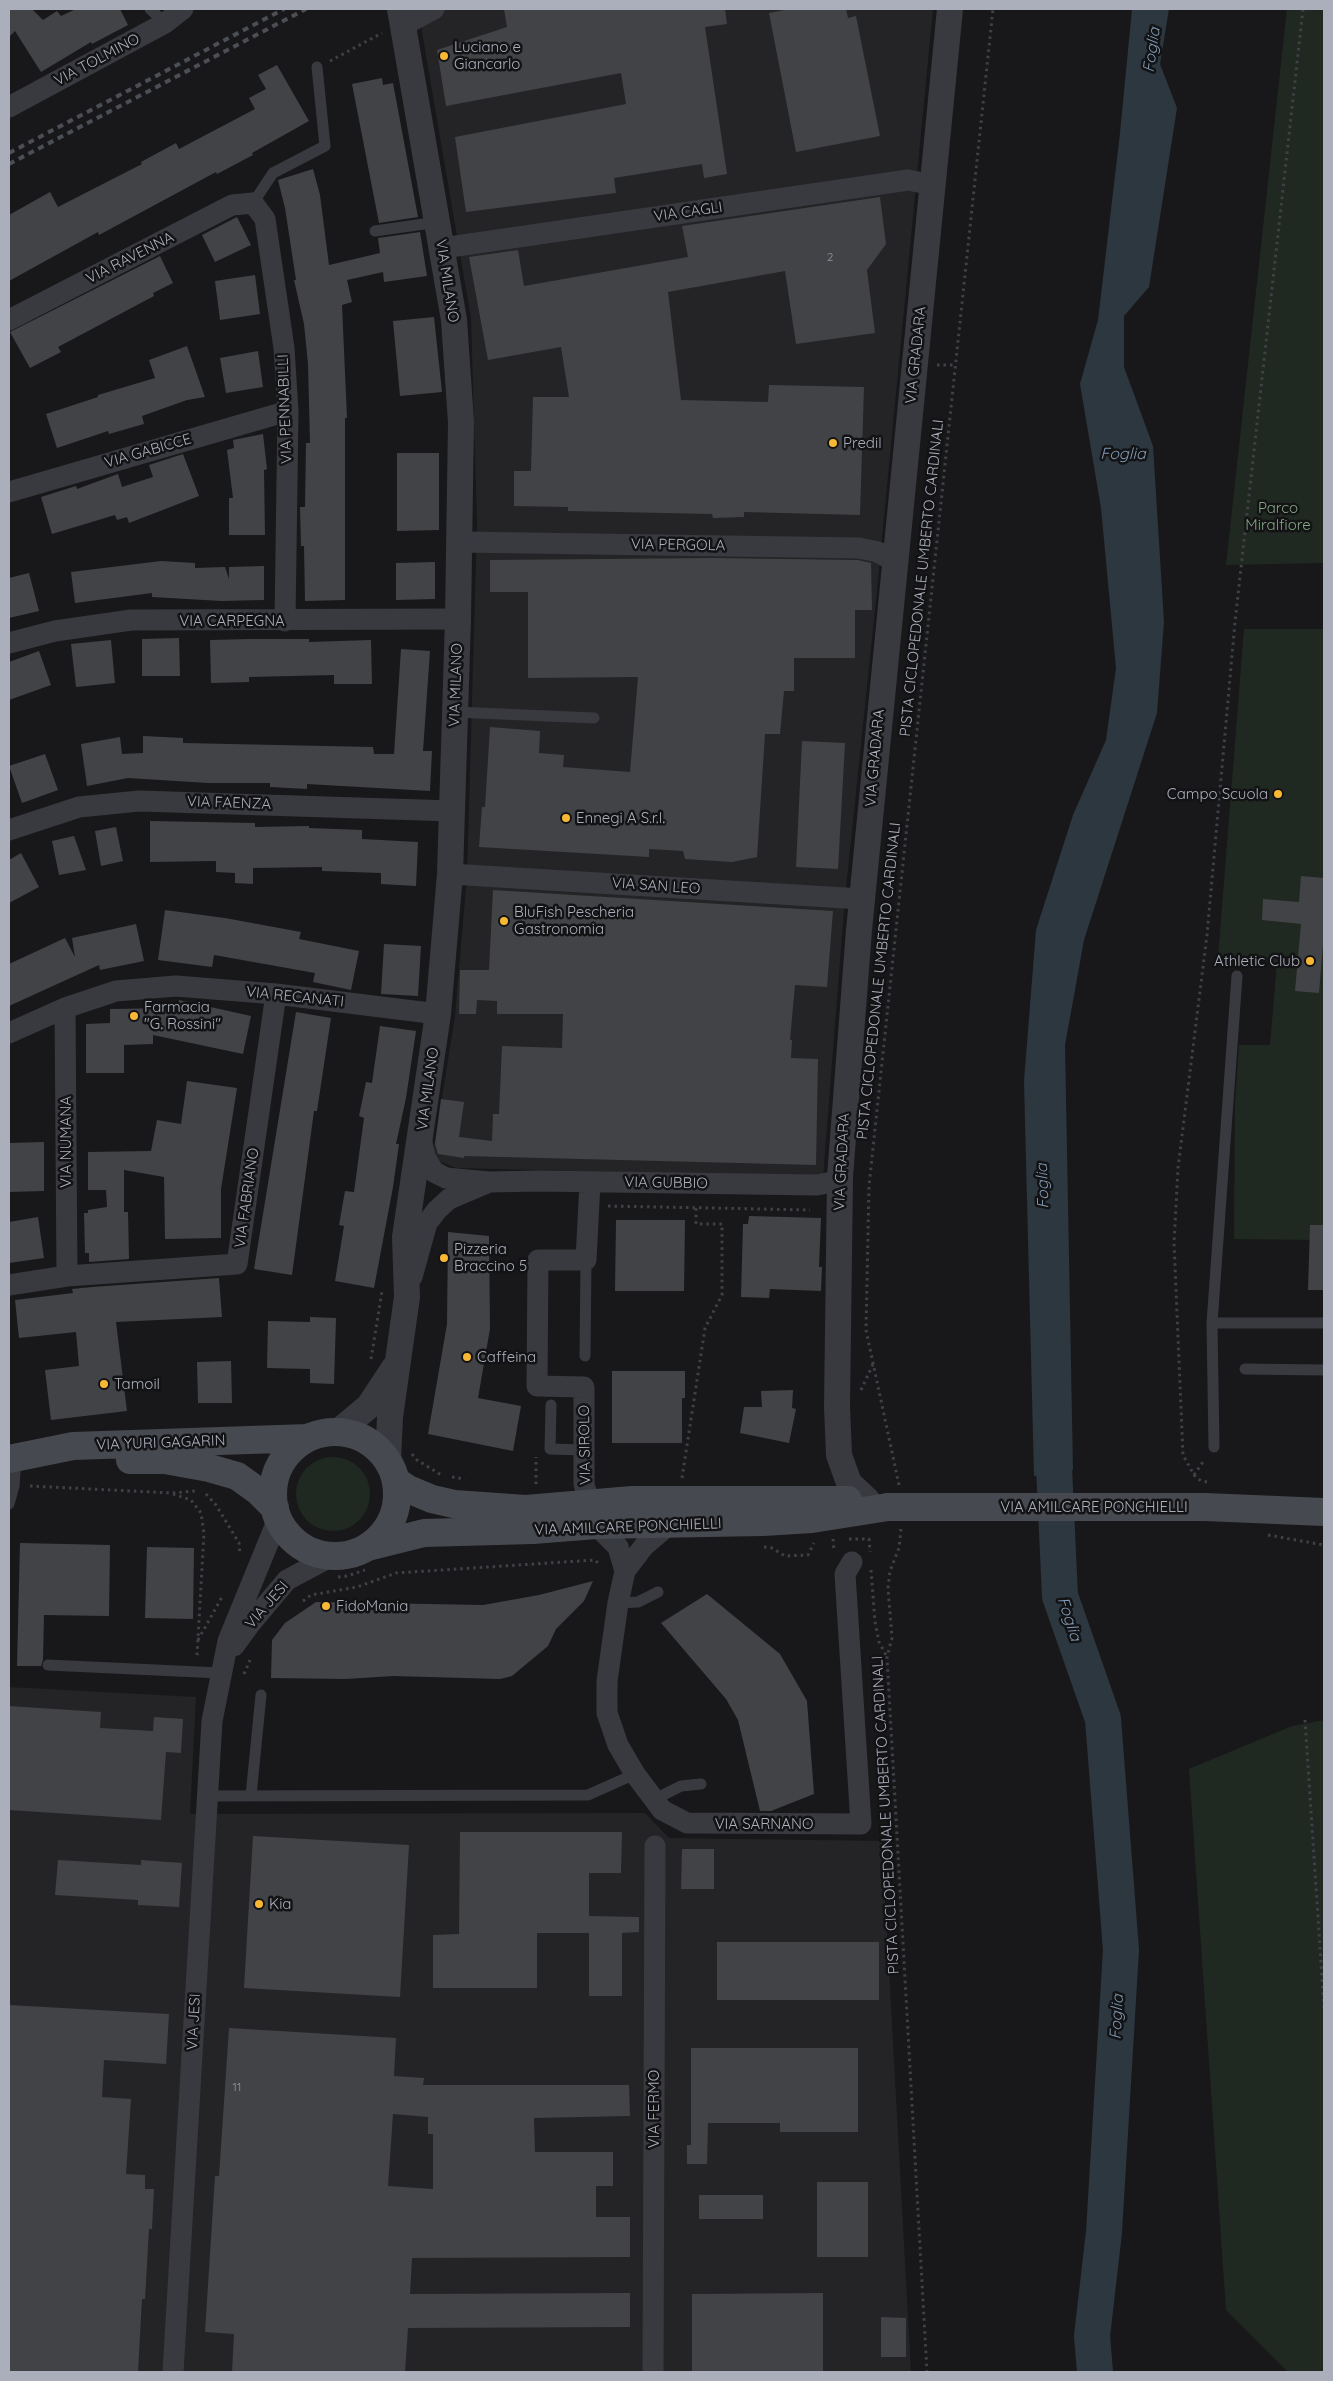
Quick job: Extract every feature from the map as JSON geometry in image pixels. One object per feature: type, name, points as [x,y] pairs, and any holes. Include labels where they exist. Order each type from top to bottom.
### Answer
[{"type":"main road","points":[[338,1432],[361,1437],[397,1463],[397,1493],[392,1518],[369,1557],[351,1554],[332,1566],[291,1538],[276,1514],[274,1480],[286,1455],[308,1438],[318,1434],[338,1432]]},
{"type":"main road","name":"VIA YURI GAGARIN","points":[[13,1468],[73,1446],[308,1438]]},
{"type":"main road","name":"VIA YURI GAGARIN","points":[[13,1468],[165,1460],[209,1468],[237,1476],[258,1491],[276,1514]]},
{"type":"main road","name":"VIA AMILCARE PONCHIELLI","points":[[397,1463],[408,1489],[432,1499],[454,1504],[592,1514],[671,1523],[802,1520],[889,1506]]},
{"type":"main road","name":"VIA AMILCARE PONCHIELLI","points":[[369,1557],[424,1533],[533,1530],[592,1514],[676,1499],[889,1506],[1316,1509],[1324,1521]]},
{"type":"street","name":"VIA TOLMINO","points":[[9,107],[166,23],[183,9]]},
{"type":"street","points":[[396,22],[434,9]]},
{"type":"street","name":"VIA GRADARA","points":[[889,1506],[849,1483],[844,1475],[839,1455],[837,1397],[840,1177],[862,899],[950,9]]},
{"type":"street","name":"VIA MILANO","points":[[396,22],[443,248],[454,320],[460,387],[460,542],[450,874],[438,1014],[405,1237],[407,1297],[397,1363],[397,1463]]},
{"type":"street","name":"VIA CAGLI","points":[[443,248],[908,180],[932,185]]},
{"type":"street","name":"VIA RAVENNA","points":[[9,320],[232,205],[253,203]]},
{"type":"street","name":"VIA PENNABILLI","points":[[253,203],[264,219],[284,348],[288,411],[286,621]]},
{"type":"street","name":"VIA GABICCE","points":[[9,492],[288,411]]},
{"type":"street","name":"VIA PERGOLA","points":[[460,542],[860,548],[878,552],[894,561]]},
{"type":"street","name":"VIA CARPEGNA","points":[[9,644],[55,631],[131,620],[458,619]]},
{"type":"street","name":"VIA FAENZA","points":[[9,830],[79,807],[140,801],[453,811]]},
{"type":"street","name":"VIA SAN LEO","points":[[450,874],[862,899]]},
{"type":"street","name":"VIA RECANATI","points":[[9,1033],[65,1008],[116,991],[176,986],[276,994],[438,1014]]},
{"type":"street","name":"VIA FABRIANO","points":[[9,1284],[67,1276],[237,1264],[276,994]]},
{"type":"street","name":"VIA NUMANA","points":[[65,1008],[67,1276]]},
{"type":"street","name":"VIA GUBBIO","points":[[421,1138],[425,1157],[434,1172],[446,1178],[489,1182],[539,1180],[590,1183],[817,1185],[832,1182],[840,1177]]},
{"type":"street","name":"VIA GUBBIO","points":[[407,1297],[427,1223],[449,1199],[489,1182]]},
{"type":"street","points":[[586,1260],[590,1183]]},
{"type":"street","name":"VIA SIROLO","points":[[586,1260],[538,1260],[537,1386],[584,1386],[584,1484],[592,1514]]},
{"type":"street","name":"VIA MILANO","points":[[338,1432],[369,1406],[397,1363]]},
{"type":"street","name":"VIA JESI","points":[[173,2372],[212,1721],[220,1673],[236,1617],[271,1542],[276,1514]]},
{"type":"street","name":"VIA SARNANO","points":[[592,1514],[618,1547],[625,1571]]},
{"type":"street","name":"VIA SARNANO","points":[[671,1523],[644,1546],[625,1571],[618,1603],[607,1681],[607,1712],[618,1745],[653,1800],[662,1810],[687,1823],[861,1824],[845,1574],[865,1562]]},
{"type":"street","name":"VIA JESI","points":[[220,1673],[235,1645],[250,1624],[287,1580],[332,1566]]},
{"type":"street","name":"VIA FERMO","points":[[653,2372],[655,1846]]},
{"type":"lane","points":[[150,9],[166,23]]},
{"type":"lane","points":[[253,203],[273,173],[324,146],[317,67]]},
{"type":"lane","points":[[375,232],[438,222]]},
{"type":"lane","points":[[456,712],[594,718]]},
{"type":"lane","points":[[1214,1447],[1212,1323],[1237,976]]},
{"type":"lane","points":[[585,1356],[586,1260]]},
{"type":"lane","points":[[1212,1323],[1324,1323]]},
{"type":"lane","points":[[1245,1369],[1324,1370]]},
{"type":"lane","points":[[551,1405],[550,1449],[584,1450]]},
{"type":"lane","points":[[9,1504],[13,1468]]},
{"type":"lane","points":[[618,1603],[638,1602],[658,1592]]},
{"type":"lane","points":[[48,1665],[220,1673]]},
{"type":"lane","points":[[251,1796],[261,1695]]},
{"type":"lane","points":[[207,1796],[588,1795],[635,1774]]},
{"type":"lane","points":[[653,1800],[681,1786],[701,1784]]},
{"type":"path","name":"PISTA CICLOPEDONALE UMBERTO CARDINALI","points":[[926,2372],[887,1657],[892,1638],[888,1588],[890,1571],[899,1548],[889,1506],[873,1364],[866,1330],[868,1186],[993,9]]},
{"type":"path","points":[[1194,1475],[1183,1455],[1174,1243],[1178,1168],[1207,935],[1235,622],[1302,9]]},
{"type":"path","points":[[317,67],[396,22]]},
{"type":"path","points":[[933,367],[940,364],[956,365]]},
{"type":"path","points":[[605,1206],[810,1210]]},
{"type":"path","points":[[682,1484],[705,1328],[722,1295],[722,1224],[696,1224],[696,1208]]},
{"type":"path","points":[[854,1394],[862,1389],[870,1367],[873,1364]]},
{"type":"path","points":[[397,1463],[417,1460],[443,1476]]},
{"type":"path","points":[[13,1468],[172,1494],[191,1500],[201,1513],[204,1533],[198,1640],[226,1589]]},
{"type":"path","points":[[172,1494],[194,1491],[208,1494],[238,1543],[241,1552],[237,1562]]},
{"type":"path","points":[[824,1540],[839,1539]]},
{"type":"path","points":[[846,1539],[869,1539],[865,1562],[879,1642],[887,1657]]},
{"type":"path","points":[[763,1547],[772,1548],[785,1556],[808,1555],[815,1540]]},
{"type":"path","points":[[332,1566],[348,1576],[369,1557]]},
{"type":"path","points":[[303,1601],[311,1594],[357,1587],[396,1572],[595,1560],[602,1569]]},
{"type":"path","points":[[244,1675],[252,1656]]},
{"type":"path","points":[[1305,1720],[1324,2008]]},
{"type":"shaded area","points":[[428,9],[933,9],[845,898],[823,1177],[456,1168],[441,1162],[433,1154],[455,1016],[467,875],[477,526],[471,318],[421,26]]},
{"type":"shaded area","points":[[9,1687],[196,1697],[190,1814],[645,1813],[669,1838],[882,1841],[911,2372],[9,2372]]},
{"type":"green space","name":"Parco Miralfiore","points":[[1287,9],[1324,9],[1324,563],[1226,565]]},
{"type":"green space","name":"Campo Scuola","points":[[1244,629],[1324,629],[1324,1240],[1234,1239],[1235,1103],[1239,1045],[1270,1045],[1277,963],[1218,958]]},
{"type":"green space","points":[[333,1457],[347,1460],[359,1468],[367,1480],[370,1494],[367,1508],[359,1520],[347,1528],[333,1531],[319,1528],[307,1520],[299,1508],[296,1494],[299,1480],[307,1468],[319,1460]]},
{"type":"green space","points":[[1324,1720],[1324,2372],[1288,2372],[1226,2310],[1189,1769],[1292,1726]]},
{"type":"water","name":"Foglia","points":[[1132,9],[1169,9],[1160,64],[1177,108],[1149,287],[1124,316],[1124,367],[1153,446],[1164,622],[1157,713],[1084,940],[1065,1045],[1073,1470],[1034,1476],[1024,1081],[1036,930],[1073,815],[1106,740],[1116,668],[1101,508],[1080,384],[1098,320],[1120,133]]},
{"type":"building","points":[[9,9],[32,9],[43,20],[57,11],[61,16],[76,9],[120,9],[128,25],[92,44],[91,42],[41,72],[15,31],[9,37]]},
{"type":"building","points":[[504,9],[725,9],[727,24],[705,27],[727,174],[704,178],[702,164],[614,178],[616,193],[466,212],[455,137],[626,104],[621,73],[446,106],[437,50],[507,27]]},
{"type":"building","points":[[789,9],[846,9],[848,18],[856,16],[880,136],[796,152],[769,13]]},
{"type":"building","points":[[277,65],[309,121],[252,153],[253,155],[217,174],[216,172],[99,235],[98,232],[9,281],[9,215],[50,192],[58,207],[142,164],[141,162],[176,143],[179,149],[255,109],[249,98],[266,89],[258,75]]},
{"type":"building","points":[[382,78],[383,85],[393,83],[418,217],[379,223],[352,84]]},
{"type":"building","points":[[313,169],[320,195],[329,265],[380,253],[378,238],[420,232],[427,276],[384,282],[383,272],[347,280],[352,302],[342,305],[347,418],[345,418],[345,600],[305,601],[304,546],[301,546],[300,507],[305,507],[306,443],[310,443],[308,364],[304,324],[294,280],[296,280],[285,208],[278,180]]},
{"type":"building","points":[[880,197],[886,244],[867,270],[875,333],[796,344],[785,271],[668,292],[681,400],[768,402],[769,385],[864,387],[860,515],[744,512],[744,517],[713,518],[712,514],[568,511],[568,507],[514,506],[514,471],[531,471],[533,397],[569,397],[561,347],[488,360],[469,257],[518,250],[524,286],[688,257],[682,226]]},
{"type":"building","points":[[237,217],[251,245],[215,262],[202,235]]},
{"type":"building","points":[[160,256],[173,283],[153,293],[154,296],[58,347],[61,352],[30,368],[10,332]]},
{"type":"building","points":[[255,275],[260,314],[220,320],[215,281]]},
{"type":"building","points":[[434,317],[442,392],[400,396],[393,321]]},
{"type":"building","points":[[187,346],[205,397],[187,400],[142,416],[144,424],[109,434],[108,431],[57,448],[46,414],[98,397],[98,395],[155,378],[149,360]]},
{"type":"building","points":[[258,351],[263,387],[226,393],[220,358]]},
{"type":"building","points":[[263,434],[267,469],[264,470],[265,535],[229,535],[229,498],[233,498],[227,450],[234,448],[233,440]]},
{"type":"building","points":[[397,453],[439,453],[439,530],[397,531]]},
{"type":"building","points":[[183,454],[199,496],[129,523],[127,517],[117,520],[115,515],[52,534],[41,497],[76,486],[77,489],[118,474],[122,487],[153,477],[149,465]]},
{"type":"building","points":[[713,558],[858,560],[871,563],[872,610],[855,610],[855,658],[794,658],[794,691],[784,691],[780,734],[765,734],[757,857],[732,862],[685,859],[683,851],[649,849],[649,857],[479,847],[482,807],[485,807],[490,727],[540,731],[539,753],[564,755],[563,767],[630,772],[638,677],[528,678],[528,592],[490,592],[490,560]]},
{"type":"building","points":[[161,561],[195,563],[195,568],[225,567],[229,579],[229,567],[264,566],[264,600],[221,601],[152,597],[152,593],[75,603],[71,572]]},
{"type":"building","points":[[435,562],[435,599],[396,600],[396,563]]},
{"type":"building","points":[[29,573],[39,611],[9,618],[9,578]]},
{"type":"building","points":[[179,638],[180,676],[142,676],[142,639]]},
{"type":"building","points":[[309,639],[309,642],[371,640],[372,684],[334,684],[334,675],[249,677],[249,682],[211,683],[210,640]]},
{"type":"building","points":[[111,640],[115,683],[76,687],[71,644]]},
{"type":"building","points":[[401,649],[430,651],[423,751],[432,751],[430,791],[307,784],[307,789],[270,787],[270,783],[208,783],[128,778],[87,786],[81,744],[120,737],[122,754],[143,753],[143,736],[183,738],[183,743],[373,747],[374,754],[394,754]]},
{"type":"building","points":[[39,651],[51,685],[9,700],[9,662]]},
{"type":"building","points":[[802,741],[845,743],[838,869],[796,867]]},
{"type":"building","points":[[45,754],[58,790],[22,803],[9,766]]},
{"type":"building","points":[[150,821],[255,823],[255,827],[309,826],[309,828],[362,830],[362,839],[418,842],[416,886],[381,884],[381,873],[322,871],[322,867],[253,868],[253,884],[235,883],[235,873],[216,872],[216,861],[150,862]]},
{"type":"building","points":[[116,827],[123,861],[101,866],[95,831]]},
{"type":"building","points":[[74,836],[86,870],[59,875],[52,841]]},
{"type":"building","points":[[21,853],[39,887],[9,903],[9,860]]},
{"type":"building","name":"Athletic Club","points":[[1301,876],[1324,878],[1324,932],[1319,993],[1295,991],[1301,924],[1262,920],[1263,899],[1299,902]]},
{"type":"building","points":[[493,890],[833,911],[827,987],[795,985],[790,1040],[792,1040],[791,1058],[818,1059],[816,1165],[464,1156],[464,1158],[438,1154],[435,1144],[441,1099],[464,1102],[459,1137],[492,1141],[493,1114],[499,1114],[502,1046],[562,1048],[563,1014],[497,1014],[497,1001],[477,1000],[476,1014],[459,1014],[460,970],[489,970]]},
{"type":"building","points":[[165,910],[225,918],[301,932],[299,939],[359,951],[351,990],[313,982],[315,973],[214,955],[212,967],[158,960]]},
{"type":"building","points":[[136,924],[144,961],[100,970],[99,965],[9,1006],[9,964],[65,938],[75,957],[72,938]]},
{"type":"building","points":[[384,944],[421,946],[418,996],[381,994]]},
{"type":"building","points":[[179,1000],[251,1016],[243,1054],[153,1035],[153,1044],[124,1045],[124,1073],[86,1073],[86,1024],[110,1023],[110,1009],[177,1008]]},
{"type":"building","points":[[296,1012],[331,1018],[317,1111],[314,1111],[292,1275],[254,1269]]},
{"type":"building","points":[[380,1026],[416,1031],[406,1098],[396,1144],[399,1144],[393,1187],[374,1288],[335,1281],[344,1226],[339,1225],[345,1191],[354,1192],[364,1118],[359,1116],[366,1082],[372,1083]]},
{"type":"building","points":[[187,1081],[237,1088],[221,1189],[221,1238],[165,1239],[164,1177],[124,1170],[124,1212],[128,1212],[129,1259],[89,1262],[89,1253],[85,1253],[84,1213],[88,1213],[88,1210],[107,1207],[106,1190],[88,1190],[88,1152],[151,1151],[157,1120],[181,1124]]},
{"type":"building","points":[[44,1142],[44,1191],[9,1192],[9,1143]]},
{"type":"building","points":[[749,1216],[821,1218],[819,1267],[822,1267],[821,1291],[770,1289],[769,1298],[741,1297],[743,1224],[748,1224]]},
{"type":"building","points":[[38,1217],[44,1258],[9,1263],[9,1222]]},
{"type":"building","points":[[616,1220],[685,1220],[684,1291],[615,1291]]},
{"type":"building","points":[[1310,1225],[1324,1225],[1324,1290],[1308,1290]]},
{"type":"building","points":[[448,1232],[489,1236],[490,1329],[478,1398],[521,1406],[513,1451],[428,1434],[447,1324]]},
{"type":"building","points":[[219,1278],[222,1317],[116,1322],[127,1411],[51,1420],[45,1370],[79,1366],[76,1332],[19,1338],[15,1300],[73,1293],[72,1289]]},
{"type":"building","points":[[310,1317],[336,1318],[334,1384],[310,1383],[310,1369],[267,1368],[268,1321],[310,1322]]},
{"type":"building","points":[[231,1361],[232,1403],[198,1403],[197,1362]]},
{"type":"building","points":[[612,1371],[685,1371],[685,1398],[682,1398],[682,1443],[612,1443]]},
{"type":"building","points":[[793,1390],[792,1408],[796,1409],[789,1443],[740,1433],[744,1407],[762,1407],[761,1391]]},
{"type":"building","points":[[20,1543],[110,1545],[109,1616],[44,1615],[43,1660],[41,1666],[17,1666]]},
{"type":"building","points":[[147,1547],[194,1548],[193,1619],[145,1618]]},
{"type":"building","points":[[593,1581],[584,1601],[556,1629],[548,1646],[512,1676],[500,1679],[393,1676],[346,1679],[271,1678],[272,1640],[285,1623],[316,1602],[483,1605],[539,1595]]},
{"type":"building","points":[[707,1594],[780,1654],[807,1701],[814,1794],[771,1811],[760,1811],[738,1720],[726,1699],[661,1623]]},
{"type":"building","points":[[9,1706],[101,1712],[100,1728],[153,1731],[154,1717],[183,1719],[181,1753],[166,1752],[161,1820],[9,1810]]},
{"type":"building","points":[[460,1832],[622,1832],[621,1873],[589,1873],[589,1916],[639,1917],[639,1932],[622,1933],[622,1996],[589,1996],[589,1933],[537,1933],[537,1988],[433,1988],[433,1935],[459,1934]]},
{"type":"building","points":[[253,1836],[409,1845],[400,1997],[244,1988]]},
{"type":"building","points":[[682,1849],[714,1849],[714,1889],[681,1889]]},
{"type":"building","points":[[58,1860],[141,1865],[141,1860],[182,1863],[179,1907],[138,1905],[138,1900],[55,1895]]},
{"type":"building","points":[[717,1942],[879,1942],[879,2000],[717,2000]]},
{"type":"building","points":[[9,2005],[169,2014],[166,2064],[104,2060],[102,2097],[131,2099],[126,2174],[145,2175],[145,2189],[154,2189],[152,2229],[149,2229],[145,2299],[142,2299],[138,2372],[9,2372]]},
{"type":"building","points":[[229,2028],[396,2038],[394,2076],[424,2078],[423,2085],[629,2085],[630,2116],[534,2118],[535,2152],[613,2152],[613,2186],[596,2186],[596,2217],[630,2217],[630,2257],[412,2258],[410,2294],[630,2293],[630,2327],[408,2328],[405,2372],[232,2372],[234,2334],[205,2332],[215,2176],[219,2176]],"holes":[[[393,2114],[428,2117],[428,2134],[433,2134],[433,2189],[388,2186]]]},
{"type":"building","points":[[691,2048],[858,2048],[858,2132],[780,2132],[780,2123],[708,2123],[707,2164],[687,2164],[687,2145],[691,2145]]},
{"type":"building","points":[[817,2182],[868,2182],[868,2257],[817,2257]]},
{"type":"building","points":[[699,2195],[763,2195],[763,2219],[699,2219]]},
{"type":"building","points":[[823,2293],[823,2372],[692,2372],[692,2294]]},
{"type":"building","points":[[881,2317],[906,2318],[906,2357],[881,2357]]},
{"type":"waterway","name":"Foglia","points":[[1052,1424],[1060,1596],[1103,1719],[1121,1950],[1104,2232],[1092,2336],[1095,2372]]},
{"type":"railway","points":[[9,153],[284,9]]},
{"type":"railway","points":[[9,164],[306,9]]},
{"type":"place","name":"Luciano e Giancarlo","points":[[444,56]]},
{"type":"place","name":"Predil","points":[[833,443]]},
{"type":"place","name":"Campo Scuola","points":[[1278,794]]},
{"type":"place","name":"Ennegi A S.r.l.","points":[[566,818]]},
{"type":"place","name":"BluFish Pescheria Gastronomia","points":[[504,921]]},
{"type":"place","name":"Athletic Club","points":[[1310,961]]},
{"type":"place","name":"Farmacia \"G. Rossini\"","points":[[134,1016]]},
{"type":"place","name":"Pizzeria Braccino 5","points":[[444,1258]]},
{"type":"place","name":"Caffeina","points":[[467,1357]]},
{"type":"place","name":"Tamoil","points":[[104,1384]]},
{"type":"place","name":"FidoMania","points":[[326,1606]]},
{"type":"place","name":"Kia","points":[[259,1904]]}]
